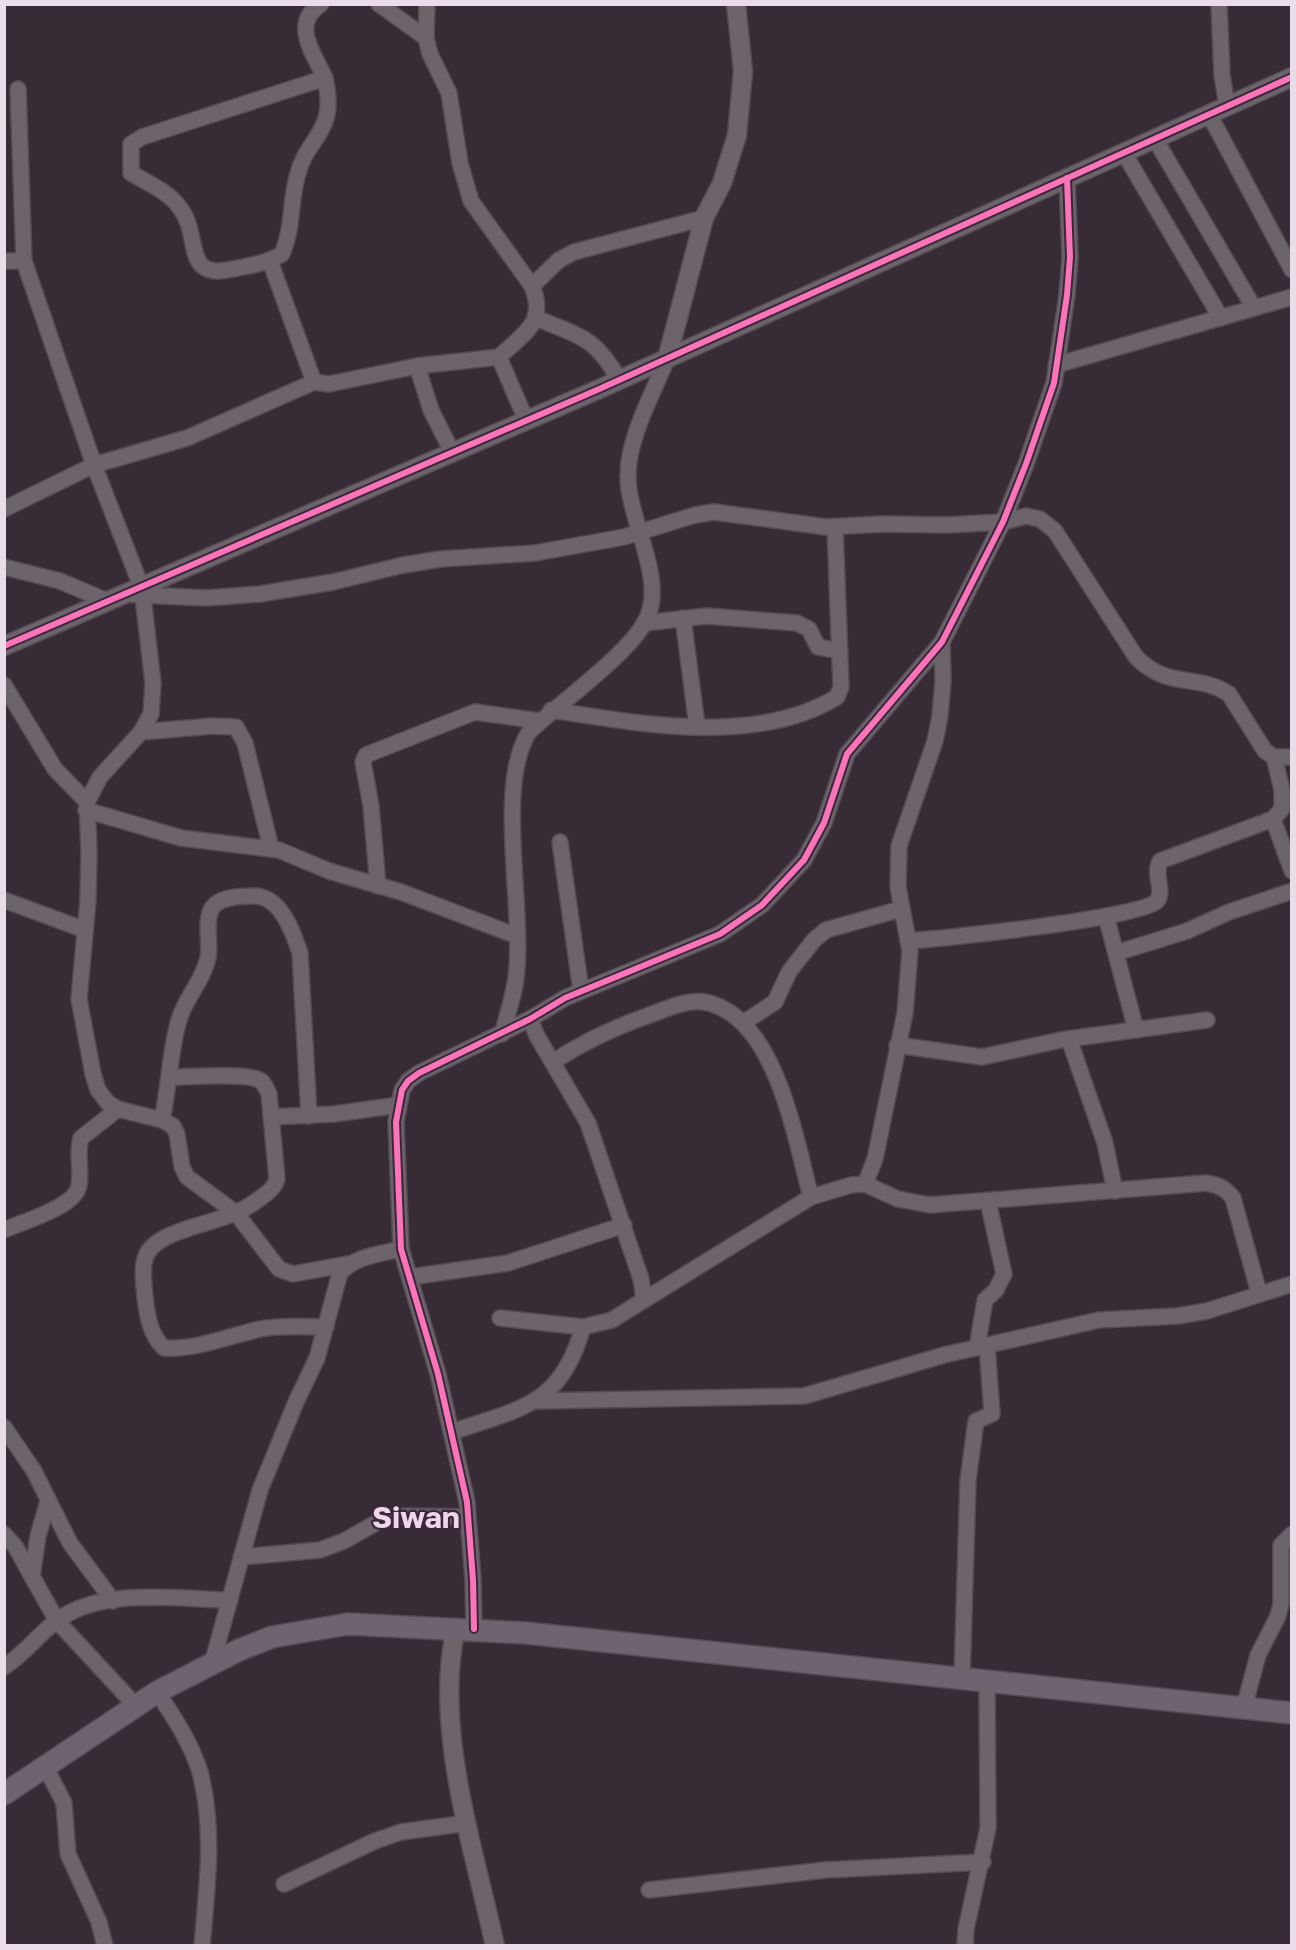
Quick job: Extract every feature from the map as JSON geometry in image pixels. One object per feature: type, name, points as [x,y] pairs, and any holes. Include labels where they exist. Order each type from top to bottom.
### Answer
[{"type":"main road","points":[[4,1794],[157,1692],[272,1637],[320,1627],[373,1624],[465,1629],[1292,1713]]},
{"type":"street","points":[[321,4],[307,16],[304,27],[325,78],[330,99],[321,135],[300,165],[287,242],[282,254],[270,261],[219,272],[204,270],[198,261],[185,214],[179,205],[131,173],[131,144],[150,135],[325,78]]},
{"type":"street","points":[[380,4],[426,38]]},
{"type":"street","points":[[4,509],[94,465],[187,438],[314,382],[329,384],[417,366],[499,357],[536,318],[539,303],[532,286],[471,201],[460,163],[449,93],[430,54],[426,38],[427,4]]},
{"type":"street","points":[[502,1034],[516,980],[513,805],[520,745],[546,716],[617,654],[644,623],[651,607],[652,593],[630,495],[628,462],[667,358],[704,218],[722,183],[737,135],[743,71],[735,4]]},
{"type":"street","points":[[1219,4],[1221,65],[1227,106]]},
{"type":"street","points":[[4,646],[114,597],[142,591],[452,452],[620,380],[1292,77]]},
{"type":"street","points":[[18,89],[24,261],[94,465],[142,591],[153,701],[151,714],[141,732],[100,777],[87,806],[89,852],[79,999],[98,1090],[108,1103],[118,1109],[162,1120],[173,1126],[177,1134],[182,1167],[187,1176],[236,1213],[279,1269],[293,1274],[348,1264],[402,1249]]},
{"type":"street","points":[[1209,114],[1292,270]]},
{"type":"street","points":[[1155,139],[1254,308]]},
{"type":"street","points":[[1124,153],[1221,318]]},
{"type":"street","points":[[495,1946],[455,1764],[450,1716],[449,1661],[465,1629],[468,1517],[452,1432],[402,1249],[397,1180],[399,1105],[402,1090],[408,1081],[581,991],[703,943],[742,921],[762,905],[804,860],[816,841],[840,772],[855,741],[942,642],[1003,522],[1048,407],[1056,365],[1070,257],[1067,178]]},
{"type":"street","points":[[532,286],[559,260],[574,252],[704,218]]},
{"type":"street","points":[[4,261],[24,261]]},
{"type":"street","points":[[270,261],[314,382]]},
{"type":"street","points":[[1056,365],[1292,297]]},
{"type":"street","points":[[536,318],[585,339],[599,348],[620,380]]},
{"type":"street","points":[[499,357],[526,420]]},
{"type":"street","points":[[417,366],[431,410],[452,452]]},
{"type":"street","points":[[142,591],[207,598],[260,594],[333,582],[413,563],[535,553],[639,533],[695,515],[714,512],[835,527],[1003,522],[1026,516],[1040,519],[1055,531],[1136,657],[1148,669],[1161,676],[1209,685],[1229,694],[1265,751],[1274,757],[1292,757]]},
{"type":"street","points":[[378,886],[371,806],[363,762],[366,755],[425,730],[475,712],[636,724],[697,726],[777,722],[827,704],[837,697],[841,687],[835,527]]},
{"type":"street","points":[[4,567],[114,597]]},
{"type":"street","points":[[644,623],[707,616],[797,623],[809,629],[819,647],[840,651]]},
{"type":"street","points":[[683,618],[697,726]]},
{"type":"street","points":[[865,1184],[876,1159],[911,968],[901,909],[899,846],[935,741],[944,681],[942,642]]},
{"type":"street","points":[[4,686],[55,769],[87,806],[181,838],[271,848],[401,892],[517,936]]},
{"type":"street","points":[[141,732],[213,726],[236,727],[245,743],[271,848]]},
{"type":"street","points":[[908,941],[949,939],[1138,910],[1157,900],[1160,894],[1156,869],[1160,861],[1273,819],[1282,809],[1283,801],[1274,757]]},
{"type":"street","points":[[1273,819],[1292,871]]},
{"type":"street","points":[[560,842],[581,991]]},
{"type":"street","points":[[1116,953],[1187,931],[1229,912],[1292,891]]},
{"type":"street","points":[[162,1120],[171,1077],[178,1024],[205,970],[210,914],[213,906],[222,900],[242,896],[267,899],[283,915],[300,953],[309,1116]]},
{"type":"street","points":[[4,900],[85,930]]},
{"type":"street","points":[[743,1023],[775,1002],[789,972],[814,940],[826,930],[901,909]]},
{"type":"street","points":[[1106,915],[1136,1030]]},
{"type":"street","points":[[553,1062],[600,1034],[691,1002],[704,1002],[717,1007],[743,1023],[756,1035],[774,1069],[811,1197]]},
{"type":"street","points":[[531,1019],[588,1123],[624,1225],[641,1279],[644,1300]]},
{"type":"street","points":[[897,1046],[982,1057],[1069,1039],[1207,1020]]},
{"type":"street","points":[[1069,1039],[1104,1143],[1115,1191]]},
{"type":"street","points":[[171,1077],[259,1080],[269,1094],[277,1179],[275,1187],[236,1213],[158,1240],[146,1256],[143,1283],[147,1311],[157,1341],[164,1348],[193,1347],[261,1329],[326,1327]]},
{"type":"street","points":[[271,1118],[309,1116],[399,1105]]},
{"type":"street","points":[[4,1230],[71,1201],[80,1185],[78,1154],[81,1138],[118,1109]]},
{"type":"street","points":[[500,1318],[583,1328],[612,1320],[811,1197],[851,1185],[865,1184],[915,1204],[988,1201],[1206,1183],[1226,1189],[1233,1198],[1259,1293]]},
{"type":"street","points":[[962,1679],[968,1480],[976,1421],[992,1414],[982,1346],[985,1300],[996,1290],[1004,1274],[988,1201]]},
{"type":"street","points":[[410,1277],[508,1263],[624,1225]]},
{"type":"street","points":[[212,1664],[260,1490],[296,1402],[317,1358],[340,1273],[348,1264]]},
{"type":"street","points":[[452,1432],[537,1401],[804,1396],[982,1346],[1099,1320],[1177,1316],[1208,1311],[1292,1284]]},
{"type":"street","points":[[537,1401],[562,1376],[573,1357],[583,1328]]},
{"type":"street","points":[[4,1427],[30,1465],[70,1543],[113,1601]]},
{"type":"street","points":[[32,1577],[38,1536],[48,1501]]},
{"type":"street","points":[[241,1557],[320,1550],[382,1519],[395,1516],[468,1517]]},
{"type":"street","points":[[4,1534],[32,1577],[57,1622],[136,1706]]},
{"type":"street","points":[[1244,1708],[1253,1667],[1262,1643],[1278,1616],[1287,1585],[1281,1545],[1292,1534]]},
{"type":"street","points":[[4,1667],[32,1646],[57,1622],[80,1608],[113,1601],[154,1598],[230,1600]]},
{"type":"street","points":[[965,1946],[966,1929],[983,1862],[988,1820],[987,1682]]},
{"type":"street","points":[[157,1692],[185,1737],[199,1771],[204,1794],[208,1866],[202,1946]]},
{"type":"street","points":[[45,1766],[64,1803],[68,1854],[95,1912],[105,1946]]},
{"type":"street","points":[[284,1884],[375,1841],[401,1832],[468,1823]]},
{"type":"street","points":[[649,1890],[825,1870],[983,1862]]},
{"type":"cycle path","points":[[4,646],[597,390],[1292,77]]},
{"type":"cycle path","points":[[474,1629],[467,1502],[438,1374],[401,1249],[396,1122],[402,1090],[408,1081],[419,1073],[530,1019],[565,998],[720,934],[762,905],[804,860],[824,823],[847,754],[942,642],[1003,522],[1026,464],[1054,383],[1067,295],[1070,257],[1067,178]]},
{"type":"district","name":"Siwan","points":[[416,1517]]}]
